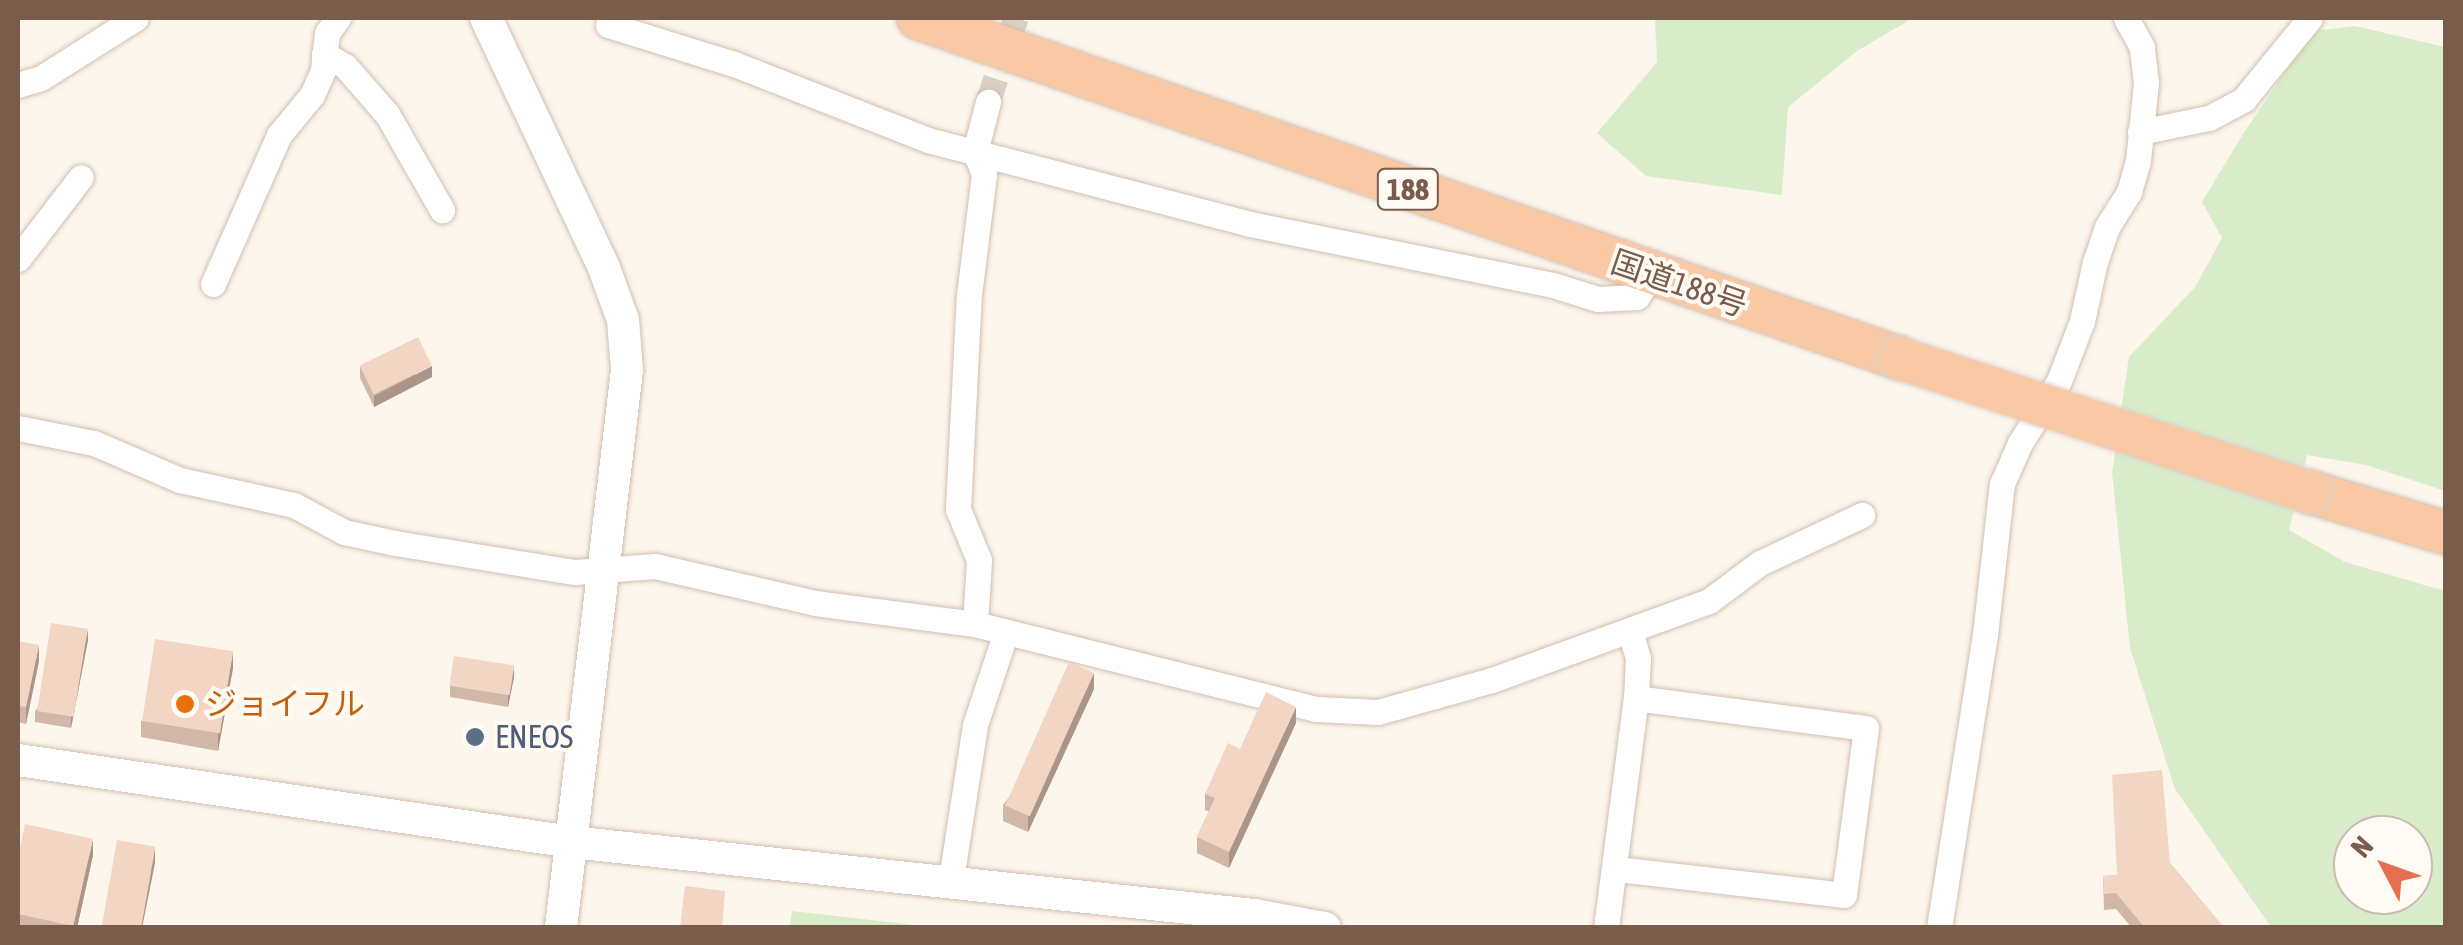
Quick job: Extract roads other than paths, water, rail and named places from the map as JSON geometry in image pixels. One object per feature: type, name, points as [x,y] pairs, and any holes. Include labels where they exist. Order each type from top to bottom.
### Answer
[{"type":"highway","name":"国道188号","points":[[918,18],[1651,275],[2446,534]]},
{"type":"street","points":[[18,85],[40,78],[136,18]]},
{"type":"street","points":[[214,284],[280,135],[312,95],[323,70],[327,34],[338,18]]},
{"type":"street","points":[[486,18],[604,268],[623,320],[626,388],[561,928]]},
{"type":"street","points":[[1939,928],[1985,635],[2002,484],[2020,443],[2060,381],[2082,320],[2101,245],[2129,192],[2146,82],[2142,47],[2126,18]]},
{"type":"street","points":[[2140,132],[2210,118],[2244,99],[2310,18]]},
{"type":"street","points":[[608,25],[734,64],[928,140],[1250,224],[1553,285],[1598,299],[1637,296],[1651,275]]},
{"type":"street","points":[[324,54],[344,66],[387,114],[442,210]]},
{"type":"street","points":[[974,624],[979,560],[958,509],[970,295],[984,174],[975,152],[988,102]]},
{"type":"street","points":[[18,259],[81,177]]},
{"type":"street","points":[[18,428],[94,443],[180,480],[294,505],[344,532],[575,572],[655,566],[815,603],[974,624],[1317,709],[1378,712],[1492,680],[1709,601],[1760,563],[1862,515]]},
{"type":"street","points":[[1606,928],[1617,869],[1636,698],[1638,658],[1630,631]]},
{"type":"street","points":[[950,884],[974,725],[1006,632]]},
{"type":"street","points":[[1617,869],[1844,895],[1866,728],[1636,698]]},
{"type":"street","points":[[18,760],[571,842],[1254,915],[1325,928]]},
{"type":"tunnel","points":[[988,102],[1016,18]]},
{"type":"place","name":"ジョイフル","points":[[185,704]]},
{"type":"place","name":"ENEOS","points":[[475,737]]}]
